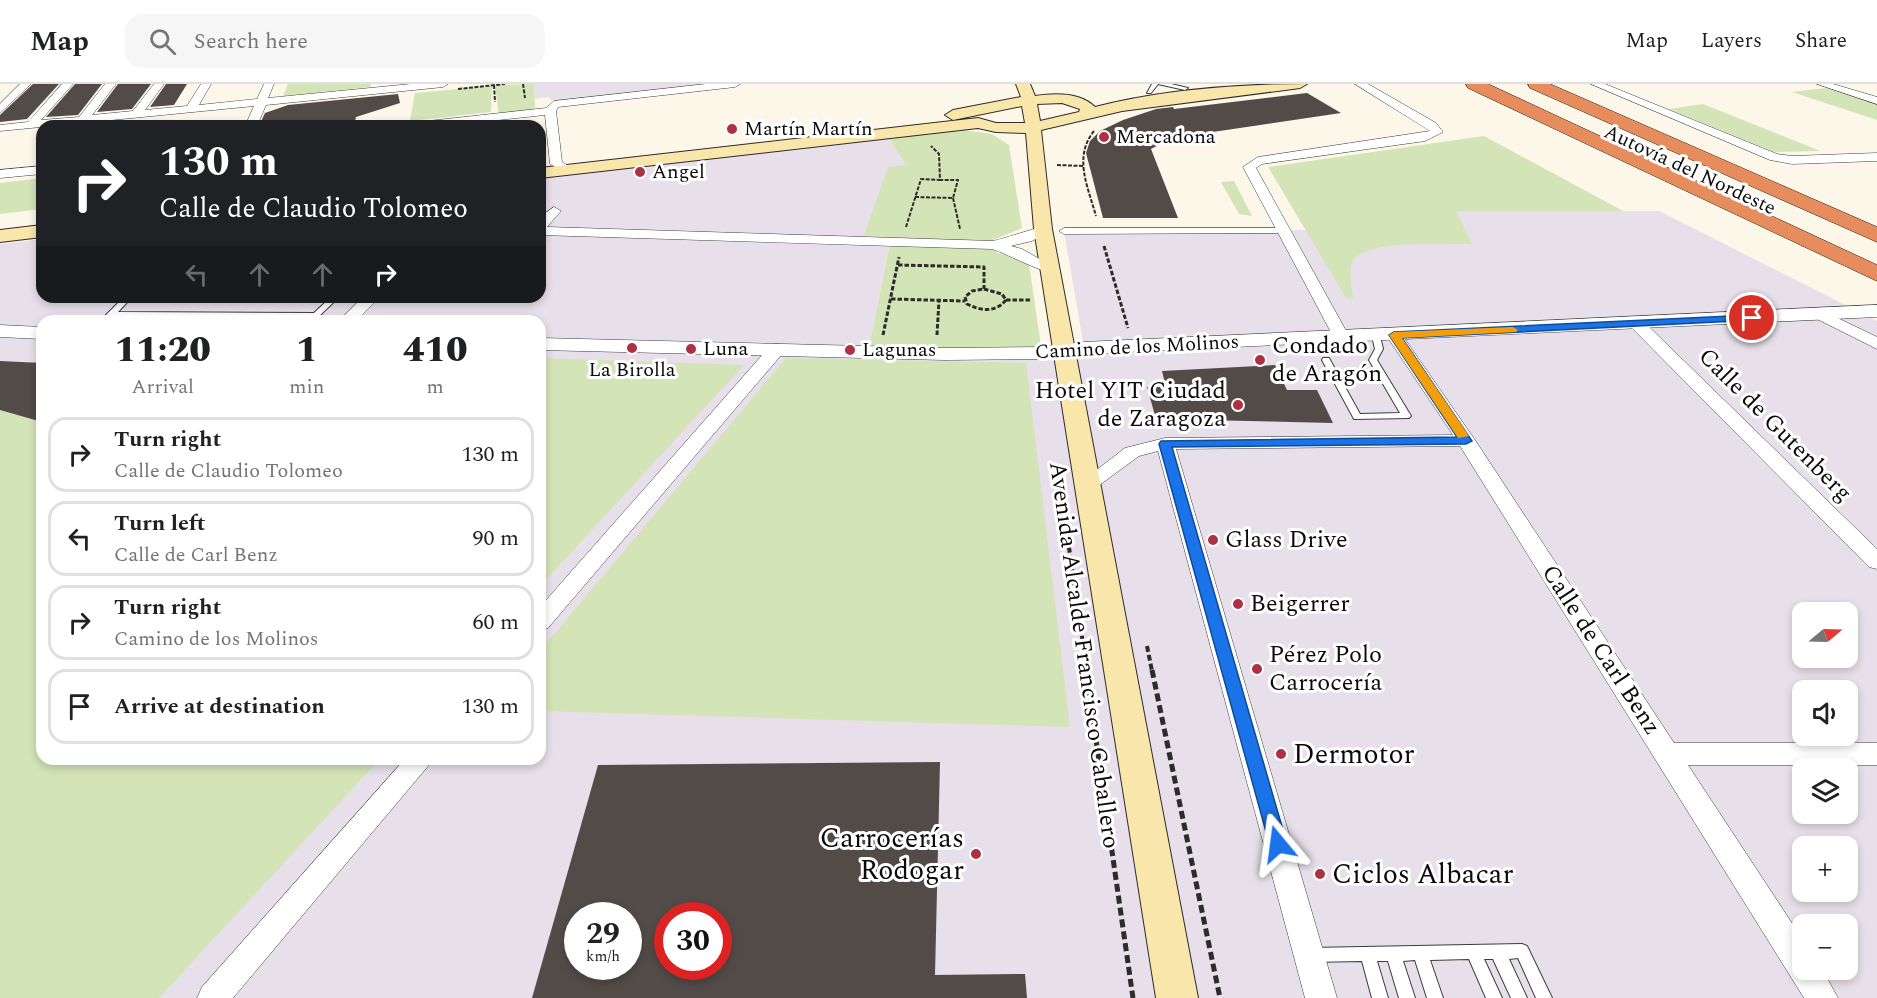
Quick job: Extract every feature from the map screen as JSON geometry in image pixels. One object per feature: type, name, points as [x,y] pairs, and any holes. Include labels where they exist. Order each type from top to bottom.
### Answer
[{"type":"highway","points":[[1474,84],[1877,274]]},
{"type":"highway","name":"Autovía del Nordeste","points":[[1503,84],[1877,255]]},
{"type":"highway","name":"Autovía del Nordeste","points":[[1536,84],[1877,235]]},
{"type":"highway","points":[[1566,84],[1877,218]]},
{"type":"main road","points":[[555,164],[916,130],[983,120],[1006,95],[1027,88],[1069,96],[1155,87],[1185,88],[1220,84]]},
{"type":"main road","points":[[555,164],[983,120],[1025,126],[1123,106],[1300,84]]},
{"type":"main road","points":[[1025,126],[1027,88]]},
{"type":"main road","name":"Avenida Alcalde Francisco Caballero","points":[[1006,95],[1025,126],[1034,156],[1050,269],[1053,352],[1087,485],[1177,998]]},
{"type":"main road","points":[[983,120],[1034,156],[1058,131],[1080,116],[1086,105],[1069,96]]},
{"type":"main road","points":[[0,223],[36,219]]},
{"type":"main road","points":[[0,236],[36,232]]},
{"type":"street","points":[[0,110],[26,84]]},
{"type":"street","points":[[31,125],[68,84]]},
{"type":"street","points":[[82,120],[111,84]]},
{"type":"street","points":[[136,115],[159,84]]},
{"type":"street","points":[[190,111],[206,84]]},
{"type":"street","points":[[253,120],[269,84]]},
{"type":"street","points":[[82,120],[443,84]]},
{"type":"street","points":[[555,164],[546,133],[551,105],[559,102],[735,84]]},
{"type":"street","points":[[1342,338],[1250,164],[1267,159],[1431,136],[1437,132],[1432,125],[1360,84]]},
{"type":"street","points":[[1596,84],[1779,159],[1877,157]]},
{"type":"street","points":[[1822,84],[1877,101]]},
{"type":"street","points":[[466,120],[550,111]]},
{"type":"street","points":[[0,128],[36,125]]},
{"type":"street","points":[[0,174],[36,171]]},
{"type":"street","points":[[546,218],[554,211]]},
{"type":"street","points":[[0,231],[36,227]]},
{"type":"street","points":[[546,230],[993,245],[1027,238],[1043,229]]},
{"type":"street","points":[[1064,231],[1284,231]]},
{"type":"street","points":[[993,245],[1028,256],[1050,269]]},
{"type":"street","points":[[353,315],[366,303]]},
{"type":"street","name":"Camino de los Molinos","points":[[546,344],[936,354],[1053,352],[1877,311]]},
{"type":"street","points":[[1821,315],[1877,344]]},
{"type":"street","name":"Calle de Gutenberg","points":[[1637,324],[1877,562]]},
{"type":"street","points":[[0,331],[36,333]]},
{"type":"street","name":"Calle de Carl Benz","points":[[1385,336],[1466,441],[1792,949]]},
{"type":"street","points":[[546,615],[777,349]]},
{"type":"street","points":[[1087,485],[1132,452],[1165,444],[1466,441]]},
{"type":"street","points":[[1165,444],[1321,998]]},
{"type":"street","points":[[1668,754],[1877,754]]},
{"type":"street","points":[[213,998],[416,765]]},
{"type":"street","name":"Calle de Carl Benz","points":[[1811,980],[1822,998]]},
{"type":"lane","points":[[111,314],[122,303]]},
{"type":"lane","points":[[315,315],[328,303]]},
{"type":"lane","points":[[111,314],[161,315]]},
{"type":"lane","points":[[1326,360],[1357,417],[1406,416],[1373,360],[1385,336]]},
{"type":"lane","points":[[1309,955],[1522,951],[1544,998]]},
{"type":"lane","points":[[1473,952],[1494,998]]},
{"type":"lane","points":[[1498,952],[1519,998]]},
{"type":"lane","points":[[1420,953],[1435,998]]},
{"type":"lane","points":[[1367,954],[1380,998]]},
{"type":"lane","points":[[1393,954],[1407,998]]},
{"type":"path","points":[[916,130],[939,154],[940,180]]},
{"type":"path","points":[[1056,165],[1083,166]]},
{"type":"path","points":[[902,242],[921,179],[958,180],[953,198],[963,244]]},
{"type":"path","points":[[915,197],[953,198]]},
{"type":"path","points":[[1028,256],[1034,300],[1053,352]]},
{"type":"path","points":[[880,352],[898,265],[984,267],[984,289]]},
{"type":"path","points":[[965,300],[967,294],[984,289],[997,291],[1006,300],[1034,300]]},
{"type":"path","points":[[891,299],[965,300],[971,307],[990,310],[1002,306],[1006,300]]},
{"type":"path","points":[[936,354],[939,300]]},
{"type":"path","name":"Avenida Alcalde Francisco Caballero","points":[[1064,515],[1133,998]]},
{"type":"path","points":[[1144,634],[1220,998]]},
{"type":"shaded area","points":[[534,84],[704,84],[551,100],[550,97],[535,99]]},
{"type":"shaded area","points":[[887,136],[906,165],[864,234],[891,237],[868,352],[1084,348],[1064,231],[1306,230],[1468,235],[1455,211],[1659,211],[1877,321],[1877,998],[0,998],[0,244],[36,240],[36,303],[546,303],[546,177]]},
{"type":"green space","points":[[288,84],[371,84],[370,87],[283,96]]},
{"type":"green space","points":[[534,84],[535,108],[527,114],[499,117],[495,85]]},
{"type":"green space","points":[[492,86],[491,112],[410,120],[415,93]]},
{"type":"green space","points":[[1826,88],[1877,104],[1877,120],[1792,92]]},
{"type":"green space","points":[[1703,104],[1819,151],[1774,152],[1669,109]]},
{"type":"green space","points":[[956,129],[992,134],[1009,145],[1022,228],[993,240],[997,253],[1028,257],[1042,353],[868,352],[891,238],[864,235],[888,167],[906,165],[887,136]]},
{"type":"green space","points":[[1484,136],[1623,211],[1456,211],[1472,244],[1404,245],[1369,250],[1357,257],[1351,266],[1353,299],[1346,298],[1268,167]]},
{"type":"green space","points":[[36,179],[36,210],[0,214],[0,183]]},
{"type":"green space","points":[[1234,181],[1252,216],[1239,214],[1221,182]]},
{"type":"green space","points":[[546,358],[744,365],[546,580]]},
{"type":"green space","points":[[786,358],[1026,363],[1070,727],[546,711],[546,644]]},
{"type":"green space","points":[[0,410],[36,420],[36,765],[374,765],[159,998],[0,998]]},
{"type":"building","points":[[33,84],[59,84],[27,119],[0,122],[0,115]]},
{"type":"building","points":[[75,84],[102,84],[78,115],[46,117]]},
{"type":"building","points":[[118,84],[151,84],[132,109],[97,112]]},
{"type":"building","points":[[166,84],[187,84],[174,105],[150,107]]},
{"type":"building","points":[[1307,93],[1341,113],[1172,138],[1151,149],[1178,218],[1103,218],[1086,153],[1090,141],[1100,131],[1123,120],[1156,109],[1173,107],[1174,109]]},
{"type":"building","points":[[398,94],[400,103],[356,117],[355,120],[262,120],[265,113],[288,105]]},
{"type":"building","points":[[0,361],[36,363],[36,420],[0,410]]},
{"type":"building","name":"Hotel YIT Ciudad de Zaragoza","points":[[1275,365],[1287,390],[1317,390],[1333,423],[1156,419],[1147,387],[1166,387],[1162,371]]},
{"type":"building","points":[[940,762],[935,975],[1025,974],[1027,998],[532,998],[598,765]]},
{"type":"slow traffic","points":[[1463,436],[1394,335],[1513,330]]},
{"type":"place","name":"Martín Martín","points":[[732,129]]},
{"type":"place","name":"Mercadona","points":[[1104,137]]},
{"type":"place","name":"Angel","points":[[640,172]]},
{"type":"place","name":"La Birolla","points":[[632,348]]},
{"type":"place","name":"Luna","points":[[691,349]]},
{"type":"place","name":"Lagunas","points":[[850,350]]},
{"type":"place","name":"Condado de Aragón","points":[[1260,360]]},
{"type":"place","name":"Hotel YIT Ciudad de Zaragoza","points":[[1238,405]]},
{"type":"place","name":"Glass Drive","points":[[1213,540]]},
{"type":"place","name":"Beigerrer","points":[[1238,604]]},
{"type":"place","name":"Pérez Polo Carrocería","points":[[1257,669]]},
{"type":"place","name":"Dermotor","points":[[1281,754]]},
{"type":"place","name":"Carrocerías Rodogar","points":[[976,854]]},
{"type":"place","name":"Ciclos Albacar","points":[[1320,874]]},
{"type":"route","points":[[1278,844],[1165,444],[1466,441],[1394,335],[1752,318]]}]
